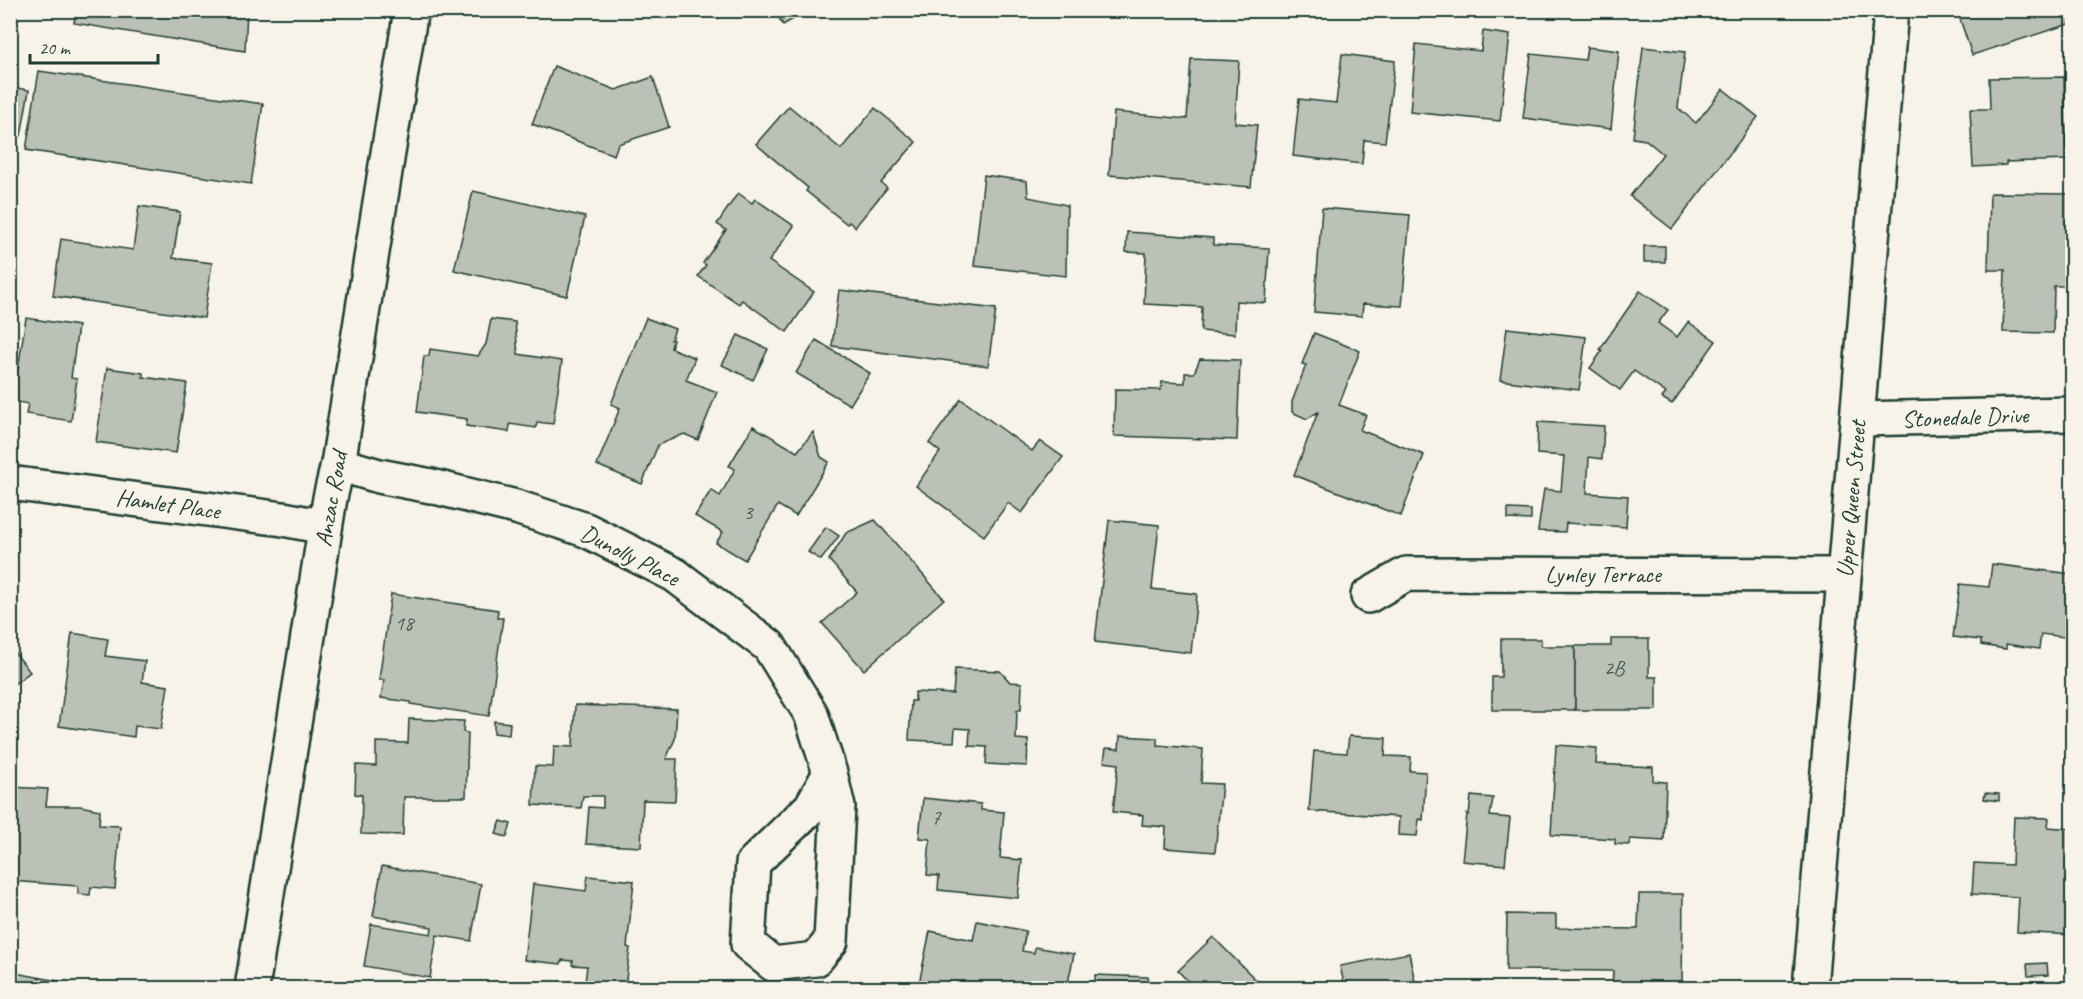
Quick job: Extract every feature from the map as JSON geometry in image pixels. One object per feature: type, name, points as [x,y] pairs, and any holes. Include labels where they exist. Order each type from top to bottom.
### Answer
[{"type":"street","name":"Anzac Road","points":[[252,988],[325,527],[338,464],[411,10]]},
{"type":"street","name":"Upper Queen Street","points":[[1810,988],[1892,10]]},
{"type":"street","name":"Stonedale Drive","points":[[1858,419],[2073,414]]},
{"type":"street","name":"Dunolly Place","points":[[338,464],[379,476],[516,507],[586,530],[675,575],[769,646],[811,714],[830,773],[838,807],[831,941],[816,959],[773,963],[748,944],[753,863],[811,807],[830,773]]},
{"type":"street","name":"Hamlet Place","points":[[10,483],[283,519],[325,527]]},
{"type":"street","name":"Lynley Terrace","points":[[1368,596],[1406,574],[1844,575]]},
{"type":"building","points":[[76,10],[247,10],[245,51],[74,23]]},
{"type":"building","points":[[668,10],[720,10],[719,18]]},
{"type":"building","points":[[774,10],[809,10],[783,25]]},
{"type":"building","points":[[1966,10],[2068,10],[2072,23],[1972,55],[1958,13]]},
{"type":"building","points":[[1483,31],[1510,35],[1500,121],[1410,112],[1416,44],[1481,51]]},
{"type":"building","points":[[1587,47],[1619,51],[1611,129],[1523,118],[1531,54],[1585,60]]},
{"type":"building","points":[[1643,47],[1685,52],[1678,108],[1696,123],[1723,89],[1758,117],[1672,229],[1630,196],[1663,154],[1646,140],[1633,138]]},
{"type":"building","points":[[1342,54],[1395,61],[1385,142],[1364,140],[1362,164],[1293,156],[1299,99],[1336,103]]},
{"type":"building","points":[[1191,59],[1239,61],[1235,123],[1257,125],[1251,187],[1109,175],[1114,112],[1187,119]]},
{"type":"building","points":[[554,66],[616,90],[653,77],[669,127],[618,144],[614,155],[532,124]]},
{"type":"building","points":[[39,71],[263,104],[251,184],[26,150]]},
{"type":"building","points":[[2064,77],[2067,160],[2006,162],[2006,165],[1973,167],[1970,109],[1990,109],[1989,78]]},
{"type":"building","points":[[10,87],[29,90],[21,136],[10,134]]},
{"type":"building","points":[[789,106],[841,149],[875,108],[916,142],[881,183],[887,188],[855,227],[849,222],[847,224],[806,191],[808,188],[756,144]]},
{"type":"building","points":[[984,175],[1027,181],[1028,197],[1067,205],[1066,276],[974,266]]},
{"type":"building","points":[[473,191],[585,217],[567,296],[454,270]]},
{"type":"building","points":[[738,193],[752,203],[755,199],[794,226],[769,261],[814,292],[787,332],[742,300],[739,304],[698,276],[706,265],[703,263],[726,230],[717,224]]},
{"type":"building","points":[[1990,193],[2072,194],[2072,286],[2054,286],[2053,333],[2003,332],[2005,270],[1988,270]]},
{"type":"building","points":[[139,206],[180,212],[173,258],[212,263],[204,318],[53,296],[61,239],[133,250]]},
{"type":"building","points":[[1322,208],[1410,215],[1402,306],[1363,304],[1362,316],[1314,312]]},
{"type":"building","points":[[1127,232],[1213,238],[1213,245],[1269,248],[1266,303],[1236,301],[1235,334],[1201,331],[1202,307],[1144,304],[1146,253],[1126,252]]},
{"type":"building","points":[[1644,246],[1665,246],[1665,262],[1644,262]]},
{"type":"building","points":[[839,290],[996,309],[988,366],[832,346]]},
{"type":"building","points":[[1640,291],[1668,310],[1658,323],[1677,337],[1688,322],[1716,341],[1672,404],[1662,398],[1666,393],[1634,371],[1620,390],[1590,368],[1602,351],[1600,349]]},
{"type":"building","points":[[26,318],[78,326],[71,378],[77,379],[71,421],[26,414],[28,404],[13,401]]},
{"type":"building","points":[[646,318],[675,329],[671,348],[695,358],[686,380],[717,392],[698,440],[684,434],[658,445],[642,484],[597,465],[620,408],[611,404]]},
{"type":"building","points":[[491,319],[515,322],[518,354],[562,361],[553,424],[537,422],[536,428],[510,424],[509,432],[466,426],[467,419],[417,412],[424,356],[429,356],[430,349],[478,356],[486,344]]},
{"type":"building","points":[[1507,328],[1586,337],[1579,390],[1500,380]]},
{"type":"building","points":[[1314,333],[1360,351],[1339,405],[1366,415],[1360,430],[1424,455],[1401,516],[1294,475],[1318,412],[1307,419],[1292,412],[1292,402],[1306,365],[1302,364]]},
{"type":"building","points":[[738,335],[768,349],[753,380],[722,365]]},
{"type":"building","points":[[816,340],[870,373],[850,405],[796,373]]},
{"type":"building","points":[[1200,359],[1240,360],[1237,440],[1114,436],[1115,389],[1161,390],[1162,382],[1185,383],[1185,373],[1194,373]]},
{"type":"building","points":[[107,368],[143,373],[143,377],[187,383],[176,453],[96,442]]},
{"type":"building","points":[[961,399],[1032,451],[1040,441],[1063,457],[1022,513],[1008,503],[984,536],[916,486],[940,452],[929,443]]},
{"type":"building","points":[[1538,422],[1604,426],[1602,459],[1589,457],[1587,493],[1628,496],[1626,527],[1566,523],[1565,532],[1538,531],[1544,489],[1561,491],[1564,456],[1537,454]]},
{"type":"building","points":[[753,426],[797,452],[813,432],[821,457],[829,462],[796,516],[778,505],[745,560],[716,543],[723,532],[695,516],[711,490],[720,496],[735,469],[729,466]]},
{"type":"building","points":[[1508,509],[1531,510],[1531,520],[1508,519]]},
{"type":"building","points":[[875,520],[944,599],[864,670],[822,623],[857,592],[829,560],[846,533]]},
{"type":"building","points":[[1109,520],[1159,525],[1152,589],[1197,594],[1191,653],[1095,642]]},
{"type":"building","points":[[826,527],[839,536],[821,560],[808,552]]},
{"type":"building","points":[[1992,564],[2072,574],[2072,638],[2041,634],[2039,649],[2006,644],[2006,649],[1981,645],[1981,640],[1953,637],[1960,584],[1989,587]]},
{"type":"building","points":[[391,594],[498,610],[497,618],[503,618],[489,716],[381,698],[384,680],[379,680]]},
{"type":"building","points":[[72,633],[108,639],[105,656],[145,661],[142,682],[168,686],[161,729],[135,726],[134,737],[59,726]]},
{"type":"building","points":[[1501,639],[1541,639],[1541,646],[1575,646],[1575,710],[1492,710],[1492,677],[1501,677]]},
{"type":"building","points":[[1611,639],[1649,639],[1649,677],[1657,677],[1657,710],[1575,710],[1575,646],[1611,646]]},
{"type":"building","points":[[10,646],[30,672],[10,687]]},
{"type":"building","points":[[955,669],[1000,671],[1010,682],[1022,683],[1021,710],[1017,710],[1016,739],[1028,740],[1027,766],[986,764],[987,747],[969,746],[970,729],[955,728],[954,742],[909,740],[911,701],[915,701],[915,692],[953,694]]},
{"type":"building","points":[[575,705],[677,709],[675,739],[666,759],[677,759],[675,801],[643,800],[641,847],[586,844],[589,807],[603,808],[603,796],[583,796],[581,808],[533,805],[535,766],[553,767],[554,746],[573,747]]},
{"type":"building","points":[[409,719],[464,721],[463,732],[468,733],[466,797],[404,797],[403,835],[361,834],[362,795],[355,794],[356,765],[376,766],[376,742],[408,743]]},
{"type":"building","points":[[494,721],[510,723],[509,735],[494,733]]},
{"type":"building","points":[[1120,736],[1157,738],[1157,745],[1203,749],[1201,783],[1222,784],[1215,852],[1165,848],[1166,827],[1142,825],[1143,815],[1113,812],[1118,764],[1104,762],[1106,748],[1119,749]]},
{"type":"building","points":[[1349,736],[1386,738],[1385,756],[1411,757],[1410,771],[1426,772],[1423,820],[1419,819],[1417,836],[1398,835],[1399,817],[1309,811],[1314,751],[1347,753]]},
{"type":"building","points":[[1556,745],[1597,748],[1596,764],[1653,767],[1653,781],[1666,782],[1664,841],[1630,839],[1629,845],[1615,844],[1615,839],[1551,835]]},
{"type":"building","points":[[10,787],[48,789],[46,806],[80,806],[100,810],[99,825],[120,826],[115,889],[91,887],[90,895],[78,894],[78,886],[10,881]]},
{"type":"building","points":[[1985,793],[1999,794],[1999,801],[1984,799]]},
{"type":"building","points":[[1471,796],[1493,798],[1490,816],[1510,818],[1505,865],[1462,861]]},
{"type":"building","points":[[923,798],[981,804],[981,810],[1004,812],[1000,858],[1022,860],[1018,898],[938,890],[939,876],[927,875],[930,839],[919,838]]},
{"type":"building","points":[[2014,817],[2049,818],[2048,827],[2072,829],[2072,935],[2017,932],[2019,897],[1972,894],[1974,863],[2012,865]]},
{"type":"building","points":[[501,821],[511,824],[507,837],[496,834]]},
{"type":"building","points":[[382,866],[481,884],[471,941],[437,935],[430,978],[364,966],[371,924],[431,934],[432,927],[373,916]]},
{"type":"building","points":[[588,876],[634,881],[625,987],[585,982],[587,966],[572,965],[573,961],[562,960],[561,964],[524,960],[533,884],[586,891]]},
{"type":"building","points":[[1639,894],[1683,894],[1682,988],[1612,988],[1613,971],[1506,970],[1507,914],[1556,915],[1556,928],[1638,929]]},
{"type":"building","points":[[977,921],[1026,931],[1022,951],[1034,953],[1035,947],[1074,954],[1067,988],[918,988],[930,931],[973,940]]},
{"type":"building","points":[[1213,937],[1264,988],[1195,988],[1178,971]]},
{"type":"building","points":[[1409,953],[1415,982],[1420,986],[1448,986],[1448,988],[1345,988],[1340,966]]},
{"type":"building","points":[[2047,963],[2048,975],[2028,976],[2027,964]]},
{"type":"building","points":[[10,972],[75,984],[74,988],[10,988]]},
{"type":"building","points":[[1095,975],[1148,977],[1148,988],[1095,988]]}]
